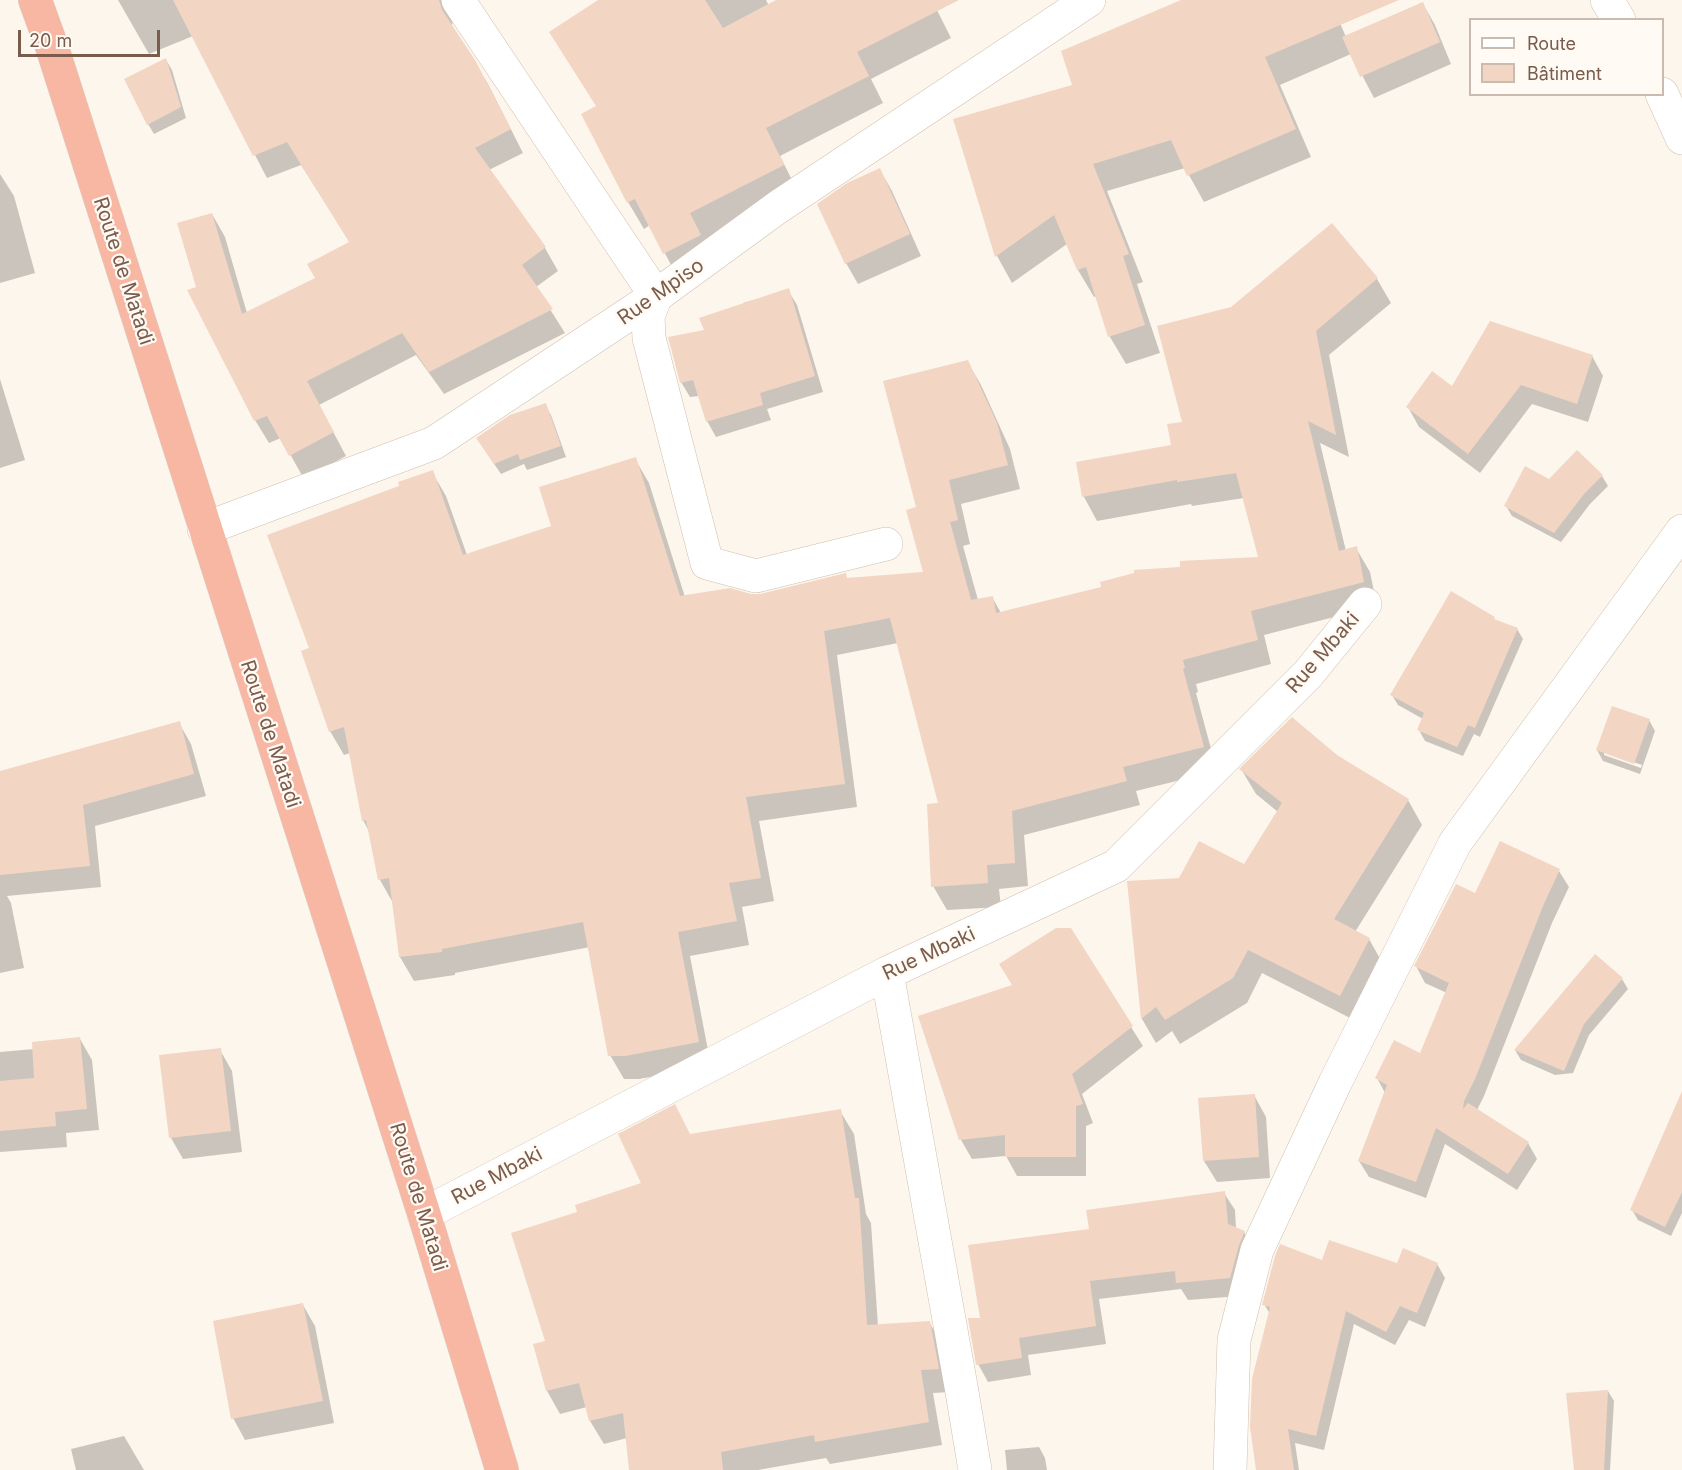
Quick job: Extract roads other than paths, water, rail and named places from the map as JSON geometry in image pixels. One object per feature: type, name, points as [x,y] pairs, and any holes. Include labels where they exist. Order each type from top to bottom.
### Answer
[{"type":"highway","name":"Route de Matadi","points":[[35,0],[51,44],[424,1214],[502,1470]]},
{"type":"street","points":[[458,0],[656,296],[648,316],[649,338],[708,563],[756,576],[886,544]]},
{"type":"street","name":"Rue Mpiso","points":[[204,529],[434,443],[656,296],[778,207],[1089,0]]},
{"type":"street","points":[[1607,0],[1618,18]]},
{"type":"street","points":[[1663,96],[1682,138]]},
{"type":"street","points":[[1230,1470],[1234,1340],[1257,1250],[1335,1083],[1455,843],[1682,531]]},
{"type":"street","name":"Rue Mbaki","points":[[424,1214],[887,973],[1116,866],[1308,674],[1365,604]]},
{"type":"street","points":[[887,973],[975,1470]]}]
